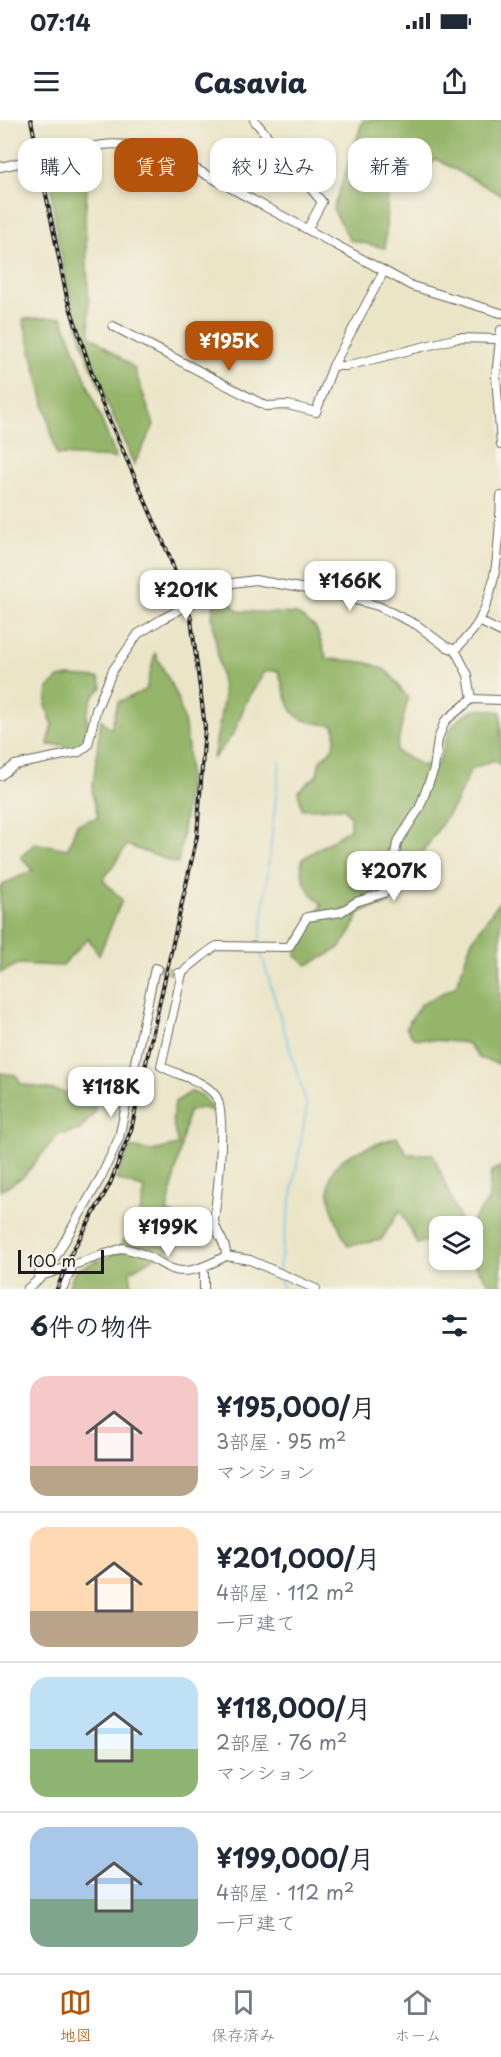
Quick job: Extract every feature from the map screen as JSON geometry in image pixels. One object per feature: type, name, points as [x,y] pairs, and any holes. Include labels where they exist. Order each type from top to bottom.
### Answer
[{"type":"street","points":[[254,120],[322,202],[308,228]]},
{"type":"street","points":[[0,167],[110,143],[135,144],[154,149],[193,166],[412,286],[501,313]]},
{"type":"street","points":[[113,326],[266,406],[288,405],[316,412],[333,366],[384,271]]},
{"type":"street","points":[[501,330],[496,376],[501,445]]},
{"type":"street","points":[[333,366],[346,366],[458,338],[499,339]]},
{"type":"street","points":[[455,650],[479,621],[497,564],[501,496]]},
{"type":"street","points":[[0,776],[15,765],[79,752],[88,745],[96,710],[113,670],[138,634],[162,619],[233,583],[255,580],[329,593],[378,606],[417,625],[455,650],[468,675],[472,699]]},
{"type":"street","points":[[479,621],[501,632]]},
{"type":"street","points":[[226,1256],[226,1250],[214,1227],[222,1121],[219,1101],[202,1084],[161,1066],[179,973],[200,961],[210,948],[217,946],[289,947],[307,917],[341,912],[356,902],[384,893],[389,887],[397,843],[419,809],[434,769],[442,728],[453,713],[472,699],[501,700]]},
{"type":"street","points":[[38,1278],[40,1271],[55,1258],[101,1177],[119,1138],[138,1038],[155,968],[158,969]]},
{"type":"street","points":[[27,1289],[38,1278],[123,1248],[171,1275],[183,1278],[204,1273],[226,1256],[250,1260],[316,1289]]},
{"type":"street","points":[[62,1289],[71,1270],[70,1266]]},
{"type":"street","points":[[204,1273],[204,1289]]},
{"type":"green space","points":[[363,120],[501,120],[501,195],[436,159],[432,163],[432,138],[357,138]]},
{"type":"green space","points":[[348,164],[348,192],[391,192],[388,193],[385,248],[350,240],[333,209]]},
{"type":"green space","points":[[52,192],[87,192],[85,216],[90,335],[134,368],[154,425],[134,465],[87,356],[62,260]]},
{"type":"green space","points":[[62,317],[116,458],[57,455],[23,319]]},
{"type":"green space","points":[[225,596],[238,611],[297,614],[316,628],[327,659],[364,662],[388,672],[408,697],[396,751],[421,765],[438,765],[450,731],[460,718],[480,709],[501,712],[501,765],[494,760],[471,769],[455,804],[388,904],[360,912],[351,933],[341,946],[307,965],[296,956],[297,940],[322,905],[303,878],[302,859],[350,829],[350,816],[344,808],[302,809],[298,791],[317,775],[320,760],[334,745],[334,725],[318,724],[298,717],[289,705],[278,671],[265,671],[246,702],[234,733],[213,759],[224,696],[212,616],[214,601]]},
{"type":"green space","points":[[155,653],[177,697],[188,743],[188,784],[178,864],[127,845],[103,880],[122,900],[99,955],[88,938],[62,966],[18,964],[0,973],[0,886],[33,870],[21,857],[35,843],[68,849],[77,824],[98,817],[92,793],[101,719],[111,729],[118,702],[146,690]]},
{"type":"green space","points":[[69,676],[99,678],[102,687],[92,698],[87,714],[87,742],[76,750],[63,745],[48,745],[52,723],[46,706],[48,688],[59,678]]},
{"type":"green space","points":[[501,902],[499,1064],[479,1058],[467,1043],[413,1038],[406,1027],[421,1004],[456,986],[471,942]]},
{"type":"green space","points":[[0,1073],[16,1075],[21,1084],[96,1098],[94,1113],[80,1130],[58,1135],[23,1177],[0,1191]]},
{"type":"green space","points":[[191,1092],[202,1095],[214,1111],[201,1108],[188,1112],[167,1212],[201,1231],[130,1271],[132,1289],[68,1289],[75,1270],[114,1254],[139,1219],[145,1189],[116,1179],[130,1147],[152,1151],[178,1145],[172,1120],[175,1102]]},
{"type":"green space","points":[[397,1137],[407,1154],[433,1154],[458,1216],[429,1216],[429,1240],[417,1244],[400,1210],[381,1240],[348,1246],[334,1215],[329,1191],[330,1180],[333,1170],[341,1161],[368,1147]]},
{"type":"green space","points":[[501,1166],[501,1289],[494,1289],[479,1270],[483,1270],[483,1216],[476,1216],[488,1201],[491,1172]]},
{"type":"waterway","points":[[260,942],[280,761]]},
{"type":"waterway","points":[[260,950],[307,1106],[279,1269]]},
{"type":"waterway","points":[[279,1277],[283,1289]]},
{"type":"tunnel","points":[[158,969],[176,974]]},
{"type":"railway","points":[[31,120],[67,298],[101,401],[169,555],[191,619],[205,727],[197,836],[131,1130],[110,1184],[72,1252],[57,1289]]}]
